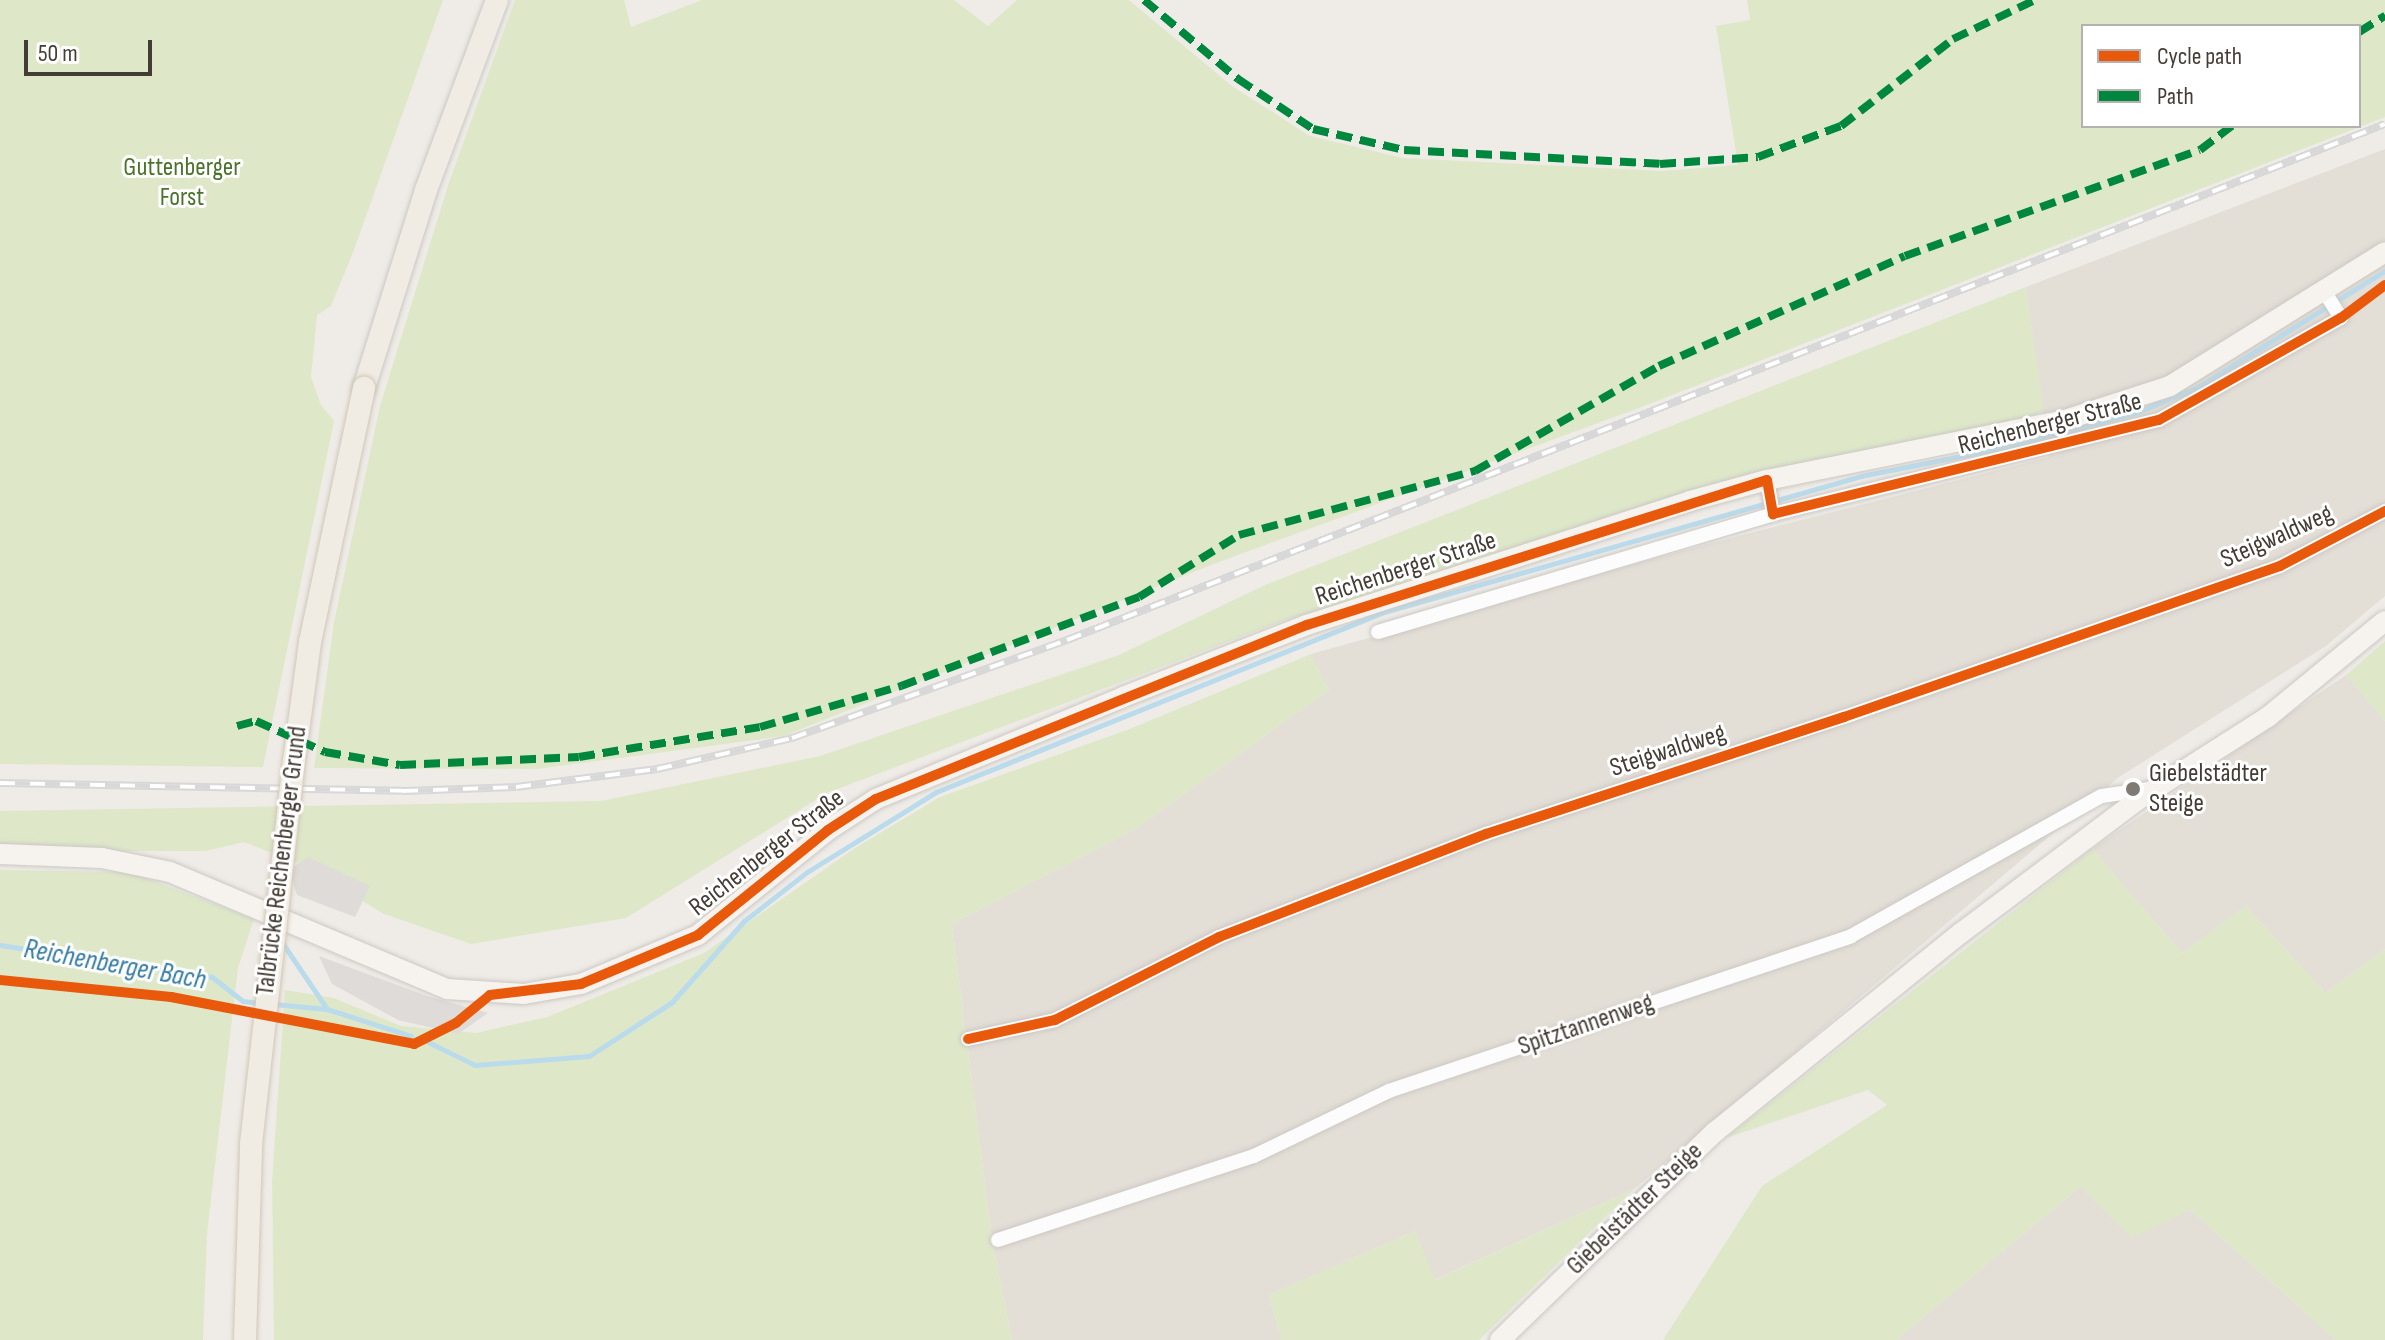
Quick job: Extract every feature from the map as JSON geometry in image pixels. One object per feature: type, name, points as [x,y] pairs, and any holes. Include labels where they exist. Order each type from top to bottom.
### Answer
[{"type":"main road","name":"Talbrücke Reichenberger Grund","points":[[245,1340],[251,1144],[312,628],[364,388],[426,190],[497,0]]},
{"type":"main road","name":"Reichenberger Straße","points":[[0,854],[102,858],[170,872],[447,989],[524,994],[581,984],[698,935],[828,830],[876,799],[1307,625],[1768,485],[2065,420],[2170,386],[2326,294],[2385,252]]},
{"type":"main road","name":"Giebelstädter Steige","points":[[1500,1340],[1715,1132],[1961,933],[2161,786],[2268,717],[2385,621]]},
{"type":"street","name":"Reichenberger Straße","points":[[1378,632],[1772,511],[2159,420],[2341,318],[2326,294]]},
{"type":"street","points":[[1768,485],[1772,511]]},
{"type":"street","name":"Steigwaldweg","points":[[968,1039],[1055,1020],[1219,937],[1486,834],[1844,717],[2280,566],[2385,511]]},
{"type":"street","name":"Spitztannenweg","points":[[998,1240],[1254,1156],[1389,1091],[1851,936],[2102,796],[2161,786]]},
{"type":"shaded area","points":[[2385,149],[2385,596],[2326,646],[2119,777],[1634,1189],[1434,1280],[1415,1231],[1269,1295],[1281,1340],[1012,1340],[992,1239],[952,924],[1137,828],[1329,690],[1311,654],[1700,546],[2049,457],[2026,287]]},
{"type":"shaded area","points":[[2346,675],[2385,721],[2385,949],[2325,993],[2246,906],[2182,953],[2092,849]]},
{"type":"shaded area","points":[[308,857],[370,886],[355,917],[297,895],[289,870]]},
{"type":"shaded area","points":[[319,956],[427,996],[488,1013],[458,1034],[398,1020],[332,984]]},
{"type":"shaded area","points":[[2080,1187],[2190,1210],[2336,1340],[1896,1340]]},
{"type":"green space","name":"Guttenberger Forst","points":[[0,0],[443,0],[354,250],[331,306],[317,315],[311,377],[321,405],[334,421],[263,767],[0,764]]},
{"type":"green space","points":[[515,0],[624,0],[631,27],[702,0],[954,0],[988,26],[1017,0],[1129,0],[1232,86],[1310,136],[1403,158],[1662,171],[1738,165],[1716,26],[1750,20],[1747,0],[2385,0],[2385,117],[2361,126],[2361,24],[2081,24],[2081,128],[2357,128],[1639,408],[1211,565],[784,736],[537,769],[314,768],[334,622],[380,406],[449,182]]},
{"type":"green space","points":[[2026,287],[2044,412],[1288,619],[827,793],[626,918],[471,944],[384,914],[303,865],[244,842],[206,851],[0,851],[0,811],[601,801],[820,756],[1119,655],[1265,585]]},
{"type":"green space","points":[[2385,641],[2385,721],[2346,675]]},
{"type":"green space","points":[[1311,654],[1329,690],[1137,828],[952,924],[992,1239],[1012,1340],[274,1340],[272,1181],[285,990],[334,998],[401,1026],[476,1033],[547,1017],[704,953],[855,848],[940,797],[1132,728]]},
{"type":"green space","points":[[2092,849],[2182,953],[2246,906],[2325,993],[2385,949],[2385,1340],[2336,1340],[2190,1210],[2132,1238],[2080,1187],[1896,1340],[1663,1340],[1762,1186],[1887,1105],[1868,1090],[1726,1138]]},
{"type":"green space","points":[[0,870],[130,872],[254,919],[238,968],[207,1234],[203,1340],[0,1340]]},
{"type":"green space","points":[[1634,1189],[1479,1340],[1281,1340],[1269,1295],[1415,1231],[1435,1280]]},
{"type":"waterway","name":"Reichenberger Bach","points":[[428,1042],[475,1065],[589,1056],[672,1002],[744,921],[807,872],[936,792],[1384,612],[1861,476],[2016,445],[2138,412],[2196,388],[2385,271]]},
{"type":"waterway","points":[[281,941],[327,1009]]},
{"type":"waterway","name":"Reichenberger Bach","points":[[0,945],[212,977],[243,1001],[260,1003]]},
{"type":"waterway","name":"Reichenberger Bach","points":[[274,1004],[327,1009],[411,1036]]},
{"type":"railway","points":[[0,783],[403,791],[516,787],[657,769],[792,738],[1067,640],[2385,124]]},
{"type":"marked path","points":[[1144,0],[1238,79],[1313,129],[1404,150],[1660,164],[1758,157],[1841,126],[1953,39],[2035,0]]},
{"type":"marked path","points":[[2361,31],[2385,16]]},
{"type":"marked path","points":[[237,726],[256,721],[325,752],[400,765],[579,757],[760,727],[901,686],[1139,597],[1239,535],[1475,471],[1659,366],[1905,256],[2200,150],[2229,128]]},
{"type":"cycle path","points":[[0,980],[171,997],[414,1044],[456,1023],[490,995],[581,984],[698,935],[828,830],[876,799],[1307,625],[1767,480],[1773,514],[2159,420],[2341,318],[2385,285]]},
{"type":"cycle path","points":[[968,1039],[1055,1020],[1219,937],[1486,834],[1844,717],[2280,566],[2385,511]]},
{"type":"place","name":"Giebelstädter Steige","points":[[2133,789]]}]
